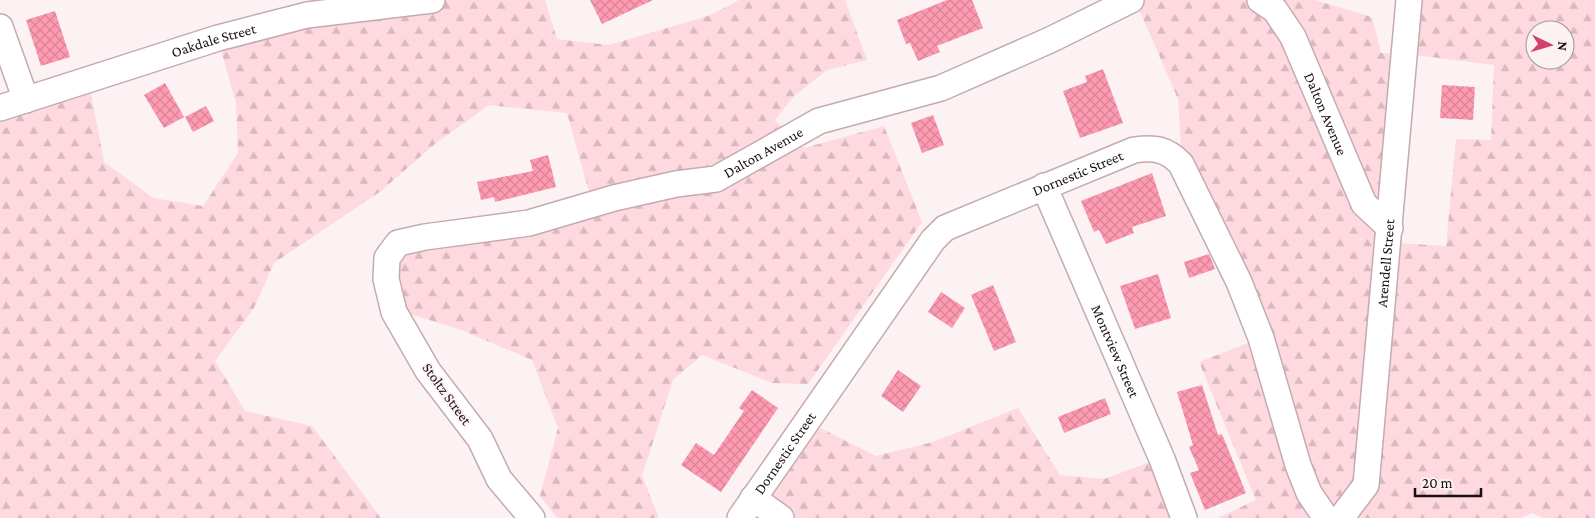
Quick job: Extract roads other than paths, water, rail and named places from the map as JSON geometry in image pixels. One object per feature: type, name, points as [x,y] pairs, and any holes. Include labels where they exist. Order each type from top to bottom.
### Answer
[{"type":"street","name":"Oakdale Street","points":[[0,108],[218,38],[307,15],[432,0]]},
{"type":"street","name":"Dalton Avenue","points":[[387,258],[398,243],[425,237],[529,223],[614,198],[676,184],[716,179],[819,121],[941,88],[1050,40],[1131,0]]},
{"type":"street","name":"Dalton Avenue","points":[[1260,0],[1275,10],[1293,37],[1364,204],[1390,228]]},
{"type":"street","name":"Arendell Street","points":[[1340,518],[1366,485],[1409,0]]},
{"type":"street","points":[[0,27],[26,100]]},
{"type":"street","name":"Dornestic Street","points":[[747,508],[933,240],[945,228],[1044,186],[1142,149],[1162,150],[1172,154],[1181,164],[1239,282],[1261,338],[1298,465],[1309,494],[1326,518]]},
{"type":"street","name":"Montview Street","points":[[1044,186],[1162,459],[1184,518]]},
{"type":"street","name":"Stoltz Street","points":[[387,258],[386,279],[394,312],[428,371],[480,439],[499,479],[532,518]]},
{"type":"street","points":[[747,508],[781,518]]}]
